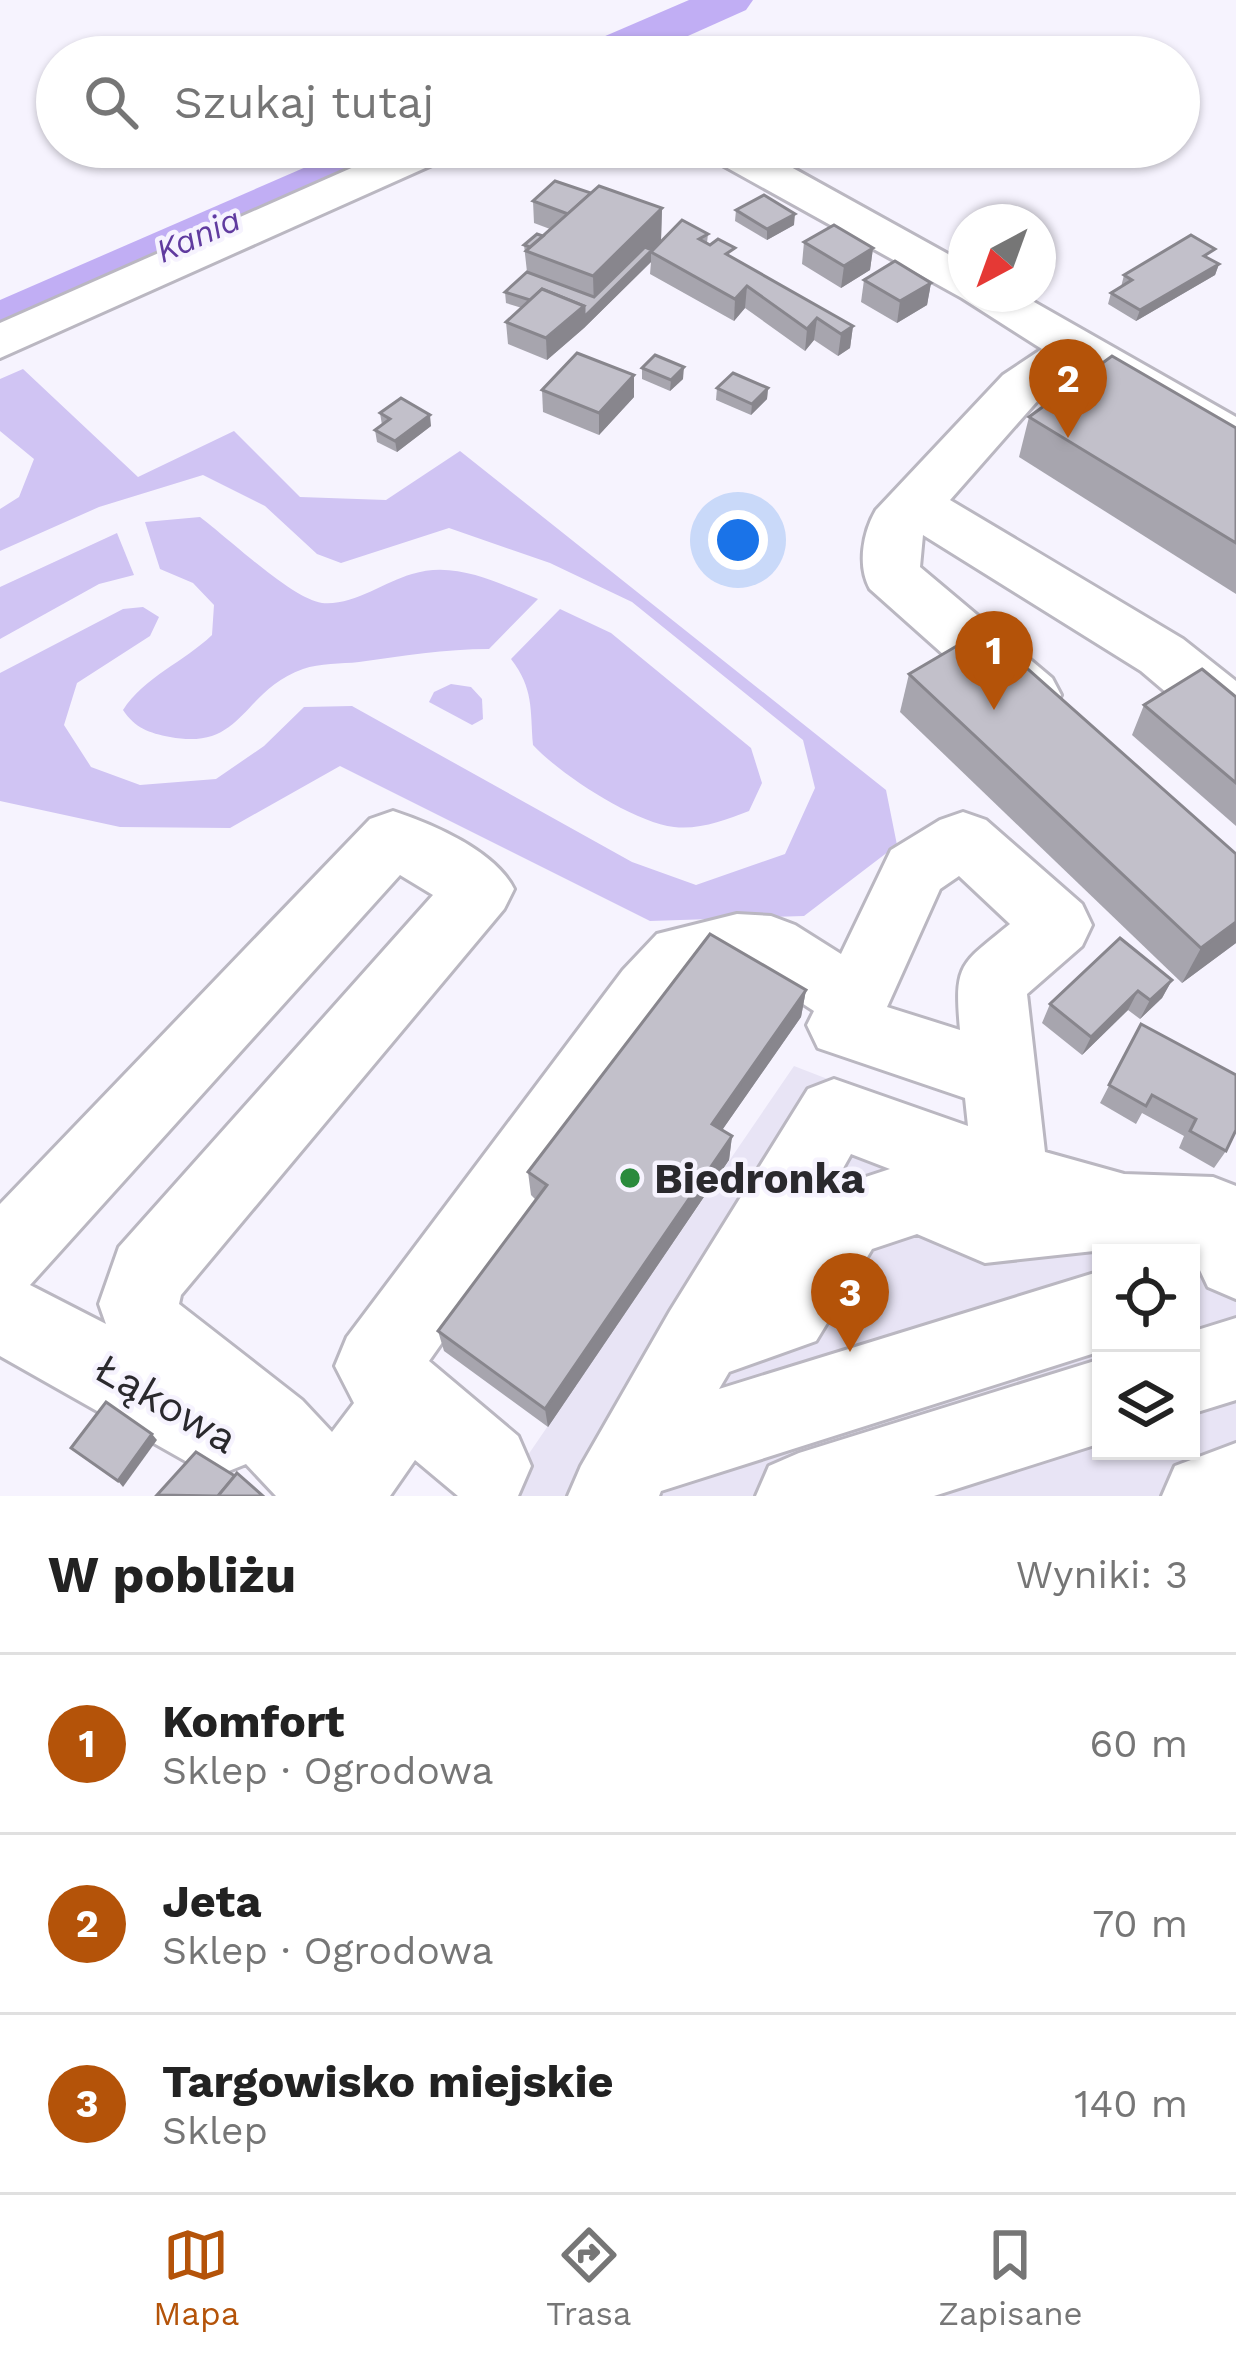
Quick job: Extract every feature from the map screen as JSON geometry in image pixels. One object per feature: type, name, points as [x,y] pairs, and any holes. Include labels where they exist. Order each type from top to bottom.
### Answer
[{"type":"street","points":[[0,342],[389,168]]},
{"type":"street","points":[[759,168],[948,274]]},
{"type":"street","points":[[1015,312],[1236,440]]},
{"type":"street","points":[[1074,734],[890,574],[896,524],[1021,387],[1078,348]]},
{"type":"street","points":[[915,504],[1162,655],[1236,716]]},
{"type":"street","points":[[0,1260],[393,838],[480,889],[147,1275],[139,1304],[149,1332],[272,1430],[334,1496],[408,1400]]},
{"type":"street","points":[[1000,1077],[843,1024],[915,871],[963,838],[1058,925],[992,982],[1010,1178]]},
{"type":"street","points":[[488,1466],[408,1400],[376,1366],[648,992],[682,955],[737,944],[771,946],[855,1000]]},
{"type":"street","points":[[622,1477],[834,1113],[1010,1178],[1124,1210]]},
{"type":"street","points":[[699,1340],[788,1312],[846,1220],[918,1197],[985,1225],[1124,1210],[1213,1214],[1236,1264],[1200,1278]]},
{"type":"street","name":"Łąkowa","points":[[0,1312],[334,1496]]},
{"type":"street","points":[[622,1477],[1092,1314]]},
{"type":"street","points":[[1200,1370],[1236,1359]]},
{"type":"street","points":[[799,1496],[1092,1404]]},
{"type":"street","points":[[1205,1496],[1236,1486]]},
{"type":"shaded area","points":[[23,369],[138,477],[234,431],[300,497],[386,500],[460,451],[886,790],[897,845],[804,916],[650,921],[340,766],[230,828],[120,827],[0,801],[0,673],[123,609],[143,607],[159,617],[150,636],[77,683],[64,725],[91,767],[140,785],[216,779],[264,746],[304,707],[352,706],[632,862],[696,885],[785,854],[815,788],[803,740],[632,602],[550,563],[449,528],[341,563],[317,554],[265,506],[203,475],[99,507],[0,551],[0,509],[19,497],[34,459],[0,431],[0,379]]},
{"type":"shaded area","points":[[200,517],[294,591],[322,603],[357,597],[428,570],[476,575],[538,599],[489,649],[310,667],[283,679],[213,735],[194,739],[162,735],[138,725],[123,710],[142,688],[212,635],[214,605],[193,583],[160,569],[145,522]]},
{"type":"shaded area","points":[[117,533],[134,575],[99,584],[0,639],[0,587]]},
{"type":"shaded area","points":[[560,609],[611,633],[751,748],[762,783],[749,811],[693,827],[657,823],[599,795],[533,745],[527,690],[511,659]]},
{"type":"shaded area","points":[[451,684],[471,687],[482,699],[483,719],[472,725],[429,702],[434,692]]},
{"type":"shaded area","points":[[794,1066],[1047,1164],[1236,1193],[1236,1496],[500,1496]]},
{"type":"building","points":[[555,181],[591,193],[568,214],[533,201]]},
{"type":"building","points":[[599,186],[662,208],[593,276],[526,251]]},
{"type":"building","points":[[764,195],[795,214],[767,229],[736,210]]},
{"type":"building","points":[[682,220],[708,234],[699,239],[710,245],[718,239],[735,248],[726,254],[853,326],[841,334],[817,318],[807,329],[747,286],[735,299],[651,252]]},
{"type":"building","points":[[834,225],[873,248],[844,266],[804,242]]},
{"type":"building","points":[[537,234],[543,236],[530,247],[524,245]]},
{"type":"building","points":[[1191,235],[1215,249],[1204,256],[1219,264],[1140,310],[1111,293],[1132,280],[1124,275]]},
{"type":"building","points":[[645,247],[652,250],[584,317],[584,306],[542,289],[530,300],[505,292],[527,272],[594,297]]},
{"type":"building","points":[[895,261],[931,283],[900,301],[864,280]]},
{"type":"building","points":[[542,289],[584,306],[546,338],[506,322]]},
{"type":"building","points":[[577,353],[634,375],[599,413],[542,390]]},
{"type":"building","points":[[655,355],[684,367],[671,380],[642,368]]},
{"type":"building","points":[[1112,356],[1236,428],[1236,543],[1029,417]]},
{"type":"building","points":[[733,373],[768,388],[752,404],[717,388]]},
{"type":"building","points":[[401,398],[430,415],[395,441],[375,430],[390,419],[380,413]]},
{"type":"building","points":[[984,630],[1236,854],[1236,922],[1201,948],[909,674]]},
{"type":"building","points":[[1202,669],[1236,697],[1236,783],[1144,705]]},
{"type":"building","name":"Biedronka","points":[[710,934],[806,990],[712,1124],[732,1136],[545,1409],[438,1331],[547,1185],[528,1172]]},
{"type":"building","points":[[1120,938],[1172,980],[1150,1000],[1138,991],[1091,1037],[1050,1004]]},
{"type":"building","points":[[1141,1024],[1236,1075],[1236,1130],[1226,1151],[1190,1131],[1196,1119],[1152,1095],[1146,1106],[1109,1085]]},
{"type":"building","points":[[106,1402],[152,1434],[118,1481],[71,1448]]},
{"type":"building","points":[[196,1452],[235,1476],[218,1496],[157,1495]]},
{"type":"building","points":[[237,1473],[263,1496],[218,1496]]},
{"type":"waterway","name":"Kania","points":[[648,36],[729,0]]},
{"type":"waterway","name":"Kania","points":[[0,322],[349,168]]},
{"type":"place","name":"Jeta","points":[[1068,438]]},
{"type":"place","name":"Komfort","points":[[994,710]]},
{"type":"place","name":"Biedronka","points":[[630,1178]]},
{"type":"place","name":"Targowisko miejskie","points":[[850,1352]]}]
